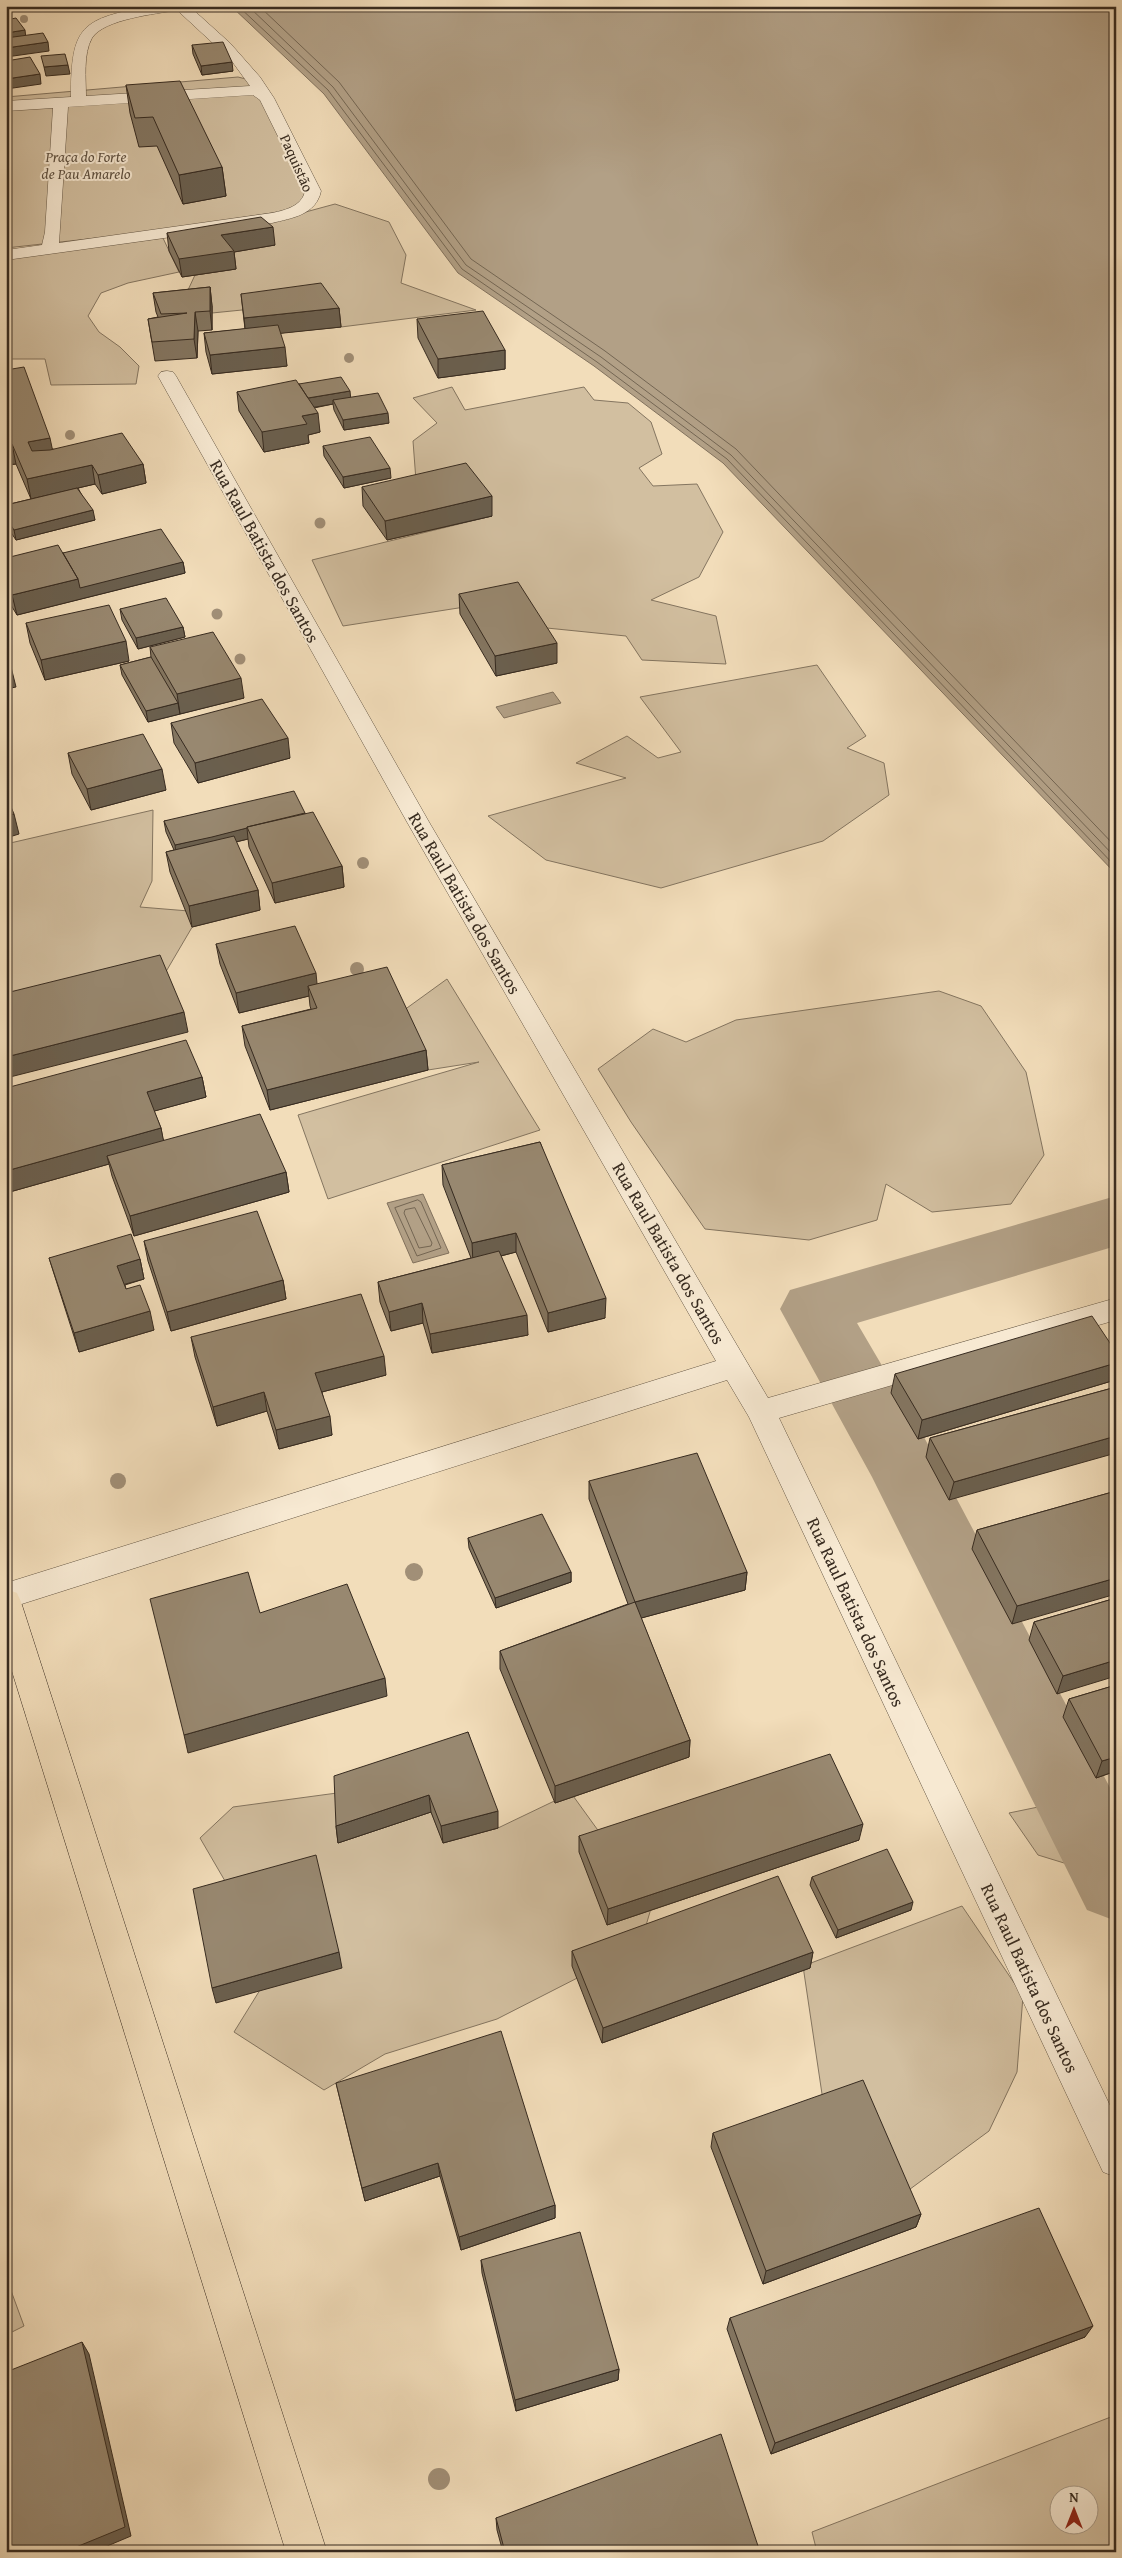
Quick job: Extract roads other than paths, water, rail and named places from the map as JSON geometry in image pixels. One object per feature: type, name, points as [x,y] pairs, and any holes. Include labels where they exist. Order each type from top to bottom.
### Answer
[{"type":"main road","points":[[6,1602],[307,2552]]},
{"type":"street","points":[[79,101],[81,50],[84,37],[96,26],[146,12],[179,6],[244,65],[253,76],[262,93]]},
{"type":"street","points":[[6,106],[249,90],[262,93]]},
{"type":"street","name":"Paquistão","points":[[6,255],[272,218],[292,213],[306,205],[312,199],[313,192],[262,93]]},
{"type":"street","points":[[49,250],[52,232],[61,103]]},
{"type":"street","name":"Rua Raul Batista dos Santos","points":[[167,376],[418,822],[761,1412],[1116,2159]]},
{"type":"street","points":[[761,1412],[1116,1309]]},
{"type":"street","points":[[6,1596],[735,1366]]},
{"type":"water","points":[[231,6],[1116,6],[1116,874],[723,463],[594,366],[458,273],[324,94]]},
{"type":"water","points":[[553,692],[561,703],[504,718],[496,707]]},
{"type":"water","points":[[423,1194],[449,1253],[413,1263],[387,1203]]},
{"type":"waterway","points":[[1116,1221],[814,1309],[899,1460],[1116,1882]]},
{"type":"park label","name":"Praça do Forte de Pau Amarelo","points":[[86,164]]}]
